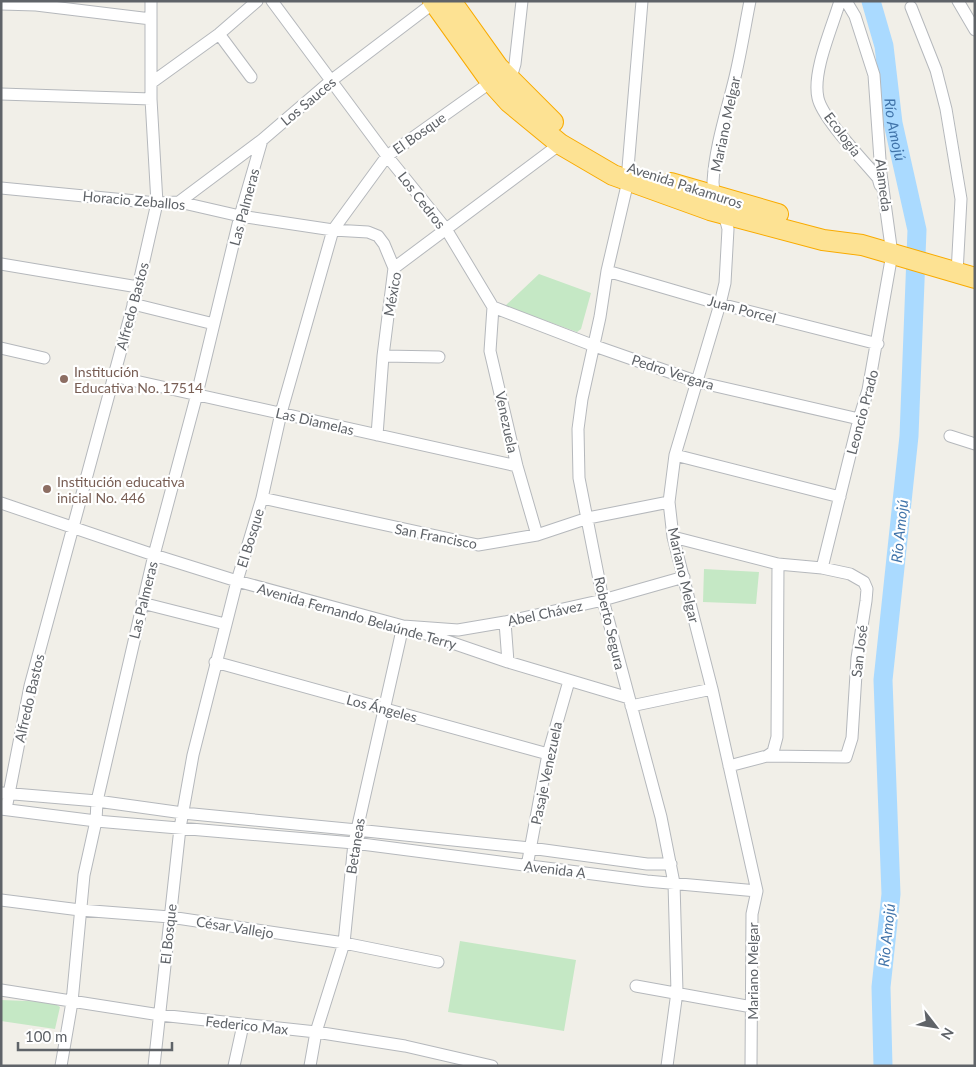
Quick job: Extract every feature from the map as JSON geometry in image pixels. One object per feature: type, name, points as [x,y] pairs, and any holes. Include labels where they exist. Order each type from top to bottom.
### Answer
[{"type":"highway","points":[[439,2],[501,82],[509,102],[560,144],[586,161],[823,240],[862,245],[959,274]]},
{"type":"highway","name":"Avenida Pakamuros","points":[[501,82],[568,135],[628,175]]},
{"type":"street","points":[[106,1],[106,14]]},
{"type":"street","name":"Alfredo Bastos","points":[[3,809],[30,686],[138,287],[157,203],[151,99],[151,1]]},
{"type":"street","points":[[151,83],[219,34],[257,1]]},
{"type":"street","name":"Los Cedros","points":[[272,1],[387,156],[446,229],[493,307]]},
{"type":"street","points":[[501,82],[516,64],[522,1]]},
{"type":"street","name":"Roberto Segura","points":[[642,1],[628,175],[607,271],[600,316],[592,345],[578,429],[579,478],[603,600],[661,817],[674,883],[677,992],[666,1066]]},
{"type":"street","name":"Mariano Melgar","points":[[750,1],[735,77],[721,130],[713,183],[728,229],[725,283],[698,382],[675,455],[669,502],[673,537],[712,690],[757,891],[752,914],[751,1066]]},
{"type":"street","name":"Ecología","points":[[840,1],[817,79],[818,100],[832,122],[878,178],[886,205]]},
{"type":"street","name":"Alameda","points":[[846,1],[855,16],[874,75],[881,174],[898,255]]},
{"type":"street","name":"Los Sauces","points":[[179,202],[262,140],[332,80],[439,2]]},
{"type":"street","points":[[1,4],[36,3],[151,19]]},
{"type":"street","points":[[960,3],[975,30]]},
{"type":"street","points":[[911,7],[936,70],[946,109],[961,199],[959,274]]},
{"type":"street","points":[[219,34],[251,77]]},
{"type":"street","name":"El Bosque","points":[[154,1066],[180,828],[193,755],[225,624],[262,498],[281,413],[333,230],[387,156],[501,82]]},
{"type":"street","points":[[1,94],[151,99]]},
{"type":"street","name":"Las Palmeras","points":[[61,1066],[72,1002],[84,875],[96,821],[97,801],[142,603],[197,394],[240,216],[262,140]]},
{"type":"street","name":"México","points":[[377,435],[383,356],[394,268],[560,144]]},
{"type":"street","name":"Horacio Zeballos","points":[[1,188],[157,203],[179,202],[240,216],[333,230],[368,232],[378,236],[388,251],[394,268]]},
{"type":"street","name":"Leoncio Prado","points":[[822,568],[868,390],[898,255]]},
{"type":"street","points":[[1,264],[138,287]]},
{"type":"street","name":"Juan Porcel","points":[[607,271],[720,304],[878,344]]},
{"type":"street","points":[[133,304],[214,324]]},
{"type":"street","name":"Pedro Vergara","points":[[493,307],[592,345],[698,382],[859,420]]},
{"type":"street","name":"Venezuela","points":[[493,307],[490,351],[516,466],[537,534]]},
{"type":"street","points":[[1,348],[44,358]]},
{"type":"street","points":[[383,356],[439,357]]},
{"type":"street","name":"Las Diamelas","points":[[113,376],[516,466]]},
{"type":"street","points":[[950,436],[975,444]]},
{"type":"street","points":[[675,455],[840,497]]},
{"type":"street","name":"San Francisco","points":[[262,498],[478,545],[537,534],[588,518],[669,502]]},
{"type":"street","name":"Avenida Fernando Belaúnde Terry","points":[[1,503],[237,581],[403,626],[630,702]]},
{"type":"street","points":[[673,537],[778,564],[822,568]]},
{"type":"street","points":[[729,766],[767,756],[773,752],[777,737],[778,564]]},
{"type":"street","name":"San José","points":[[767,756],[846,757],[852,738],[857,658],[867,589],[864,582],[850,574],[822,568]]},
{"type":"street","name":"Abel Chávez","points":[[403,626],[458,630],[505,622],[603,600],[684,577]]},
{"type":"street","points":[[142,603],[225,624]]},
{"type":"street","points":[[505,622],[508,662]]},
{"type":"street","name":"Betaneas","points":[[310,1066],[316,1032],[344,943],[354,843],[382,709],[403,626]]},
{"type":"street","name":"Los Ángeles","points":[[216,662],[548,754]]},
{"type":"street","name":"Pasaje Venezuela","points":[[527,866],[548,754],[569,681]]},
{"type":"street","points":[[630,702],[712,690]]},
{"type":"street","name":"Avenida A","points":[[5,793],[97,801],[183,813],[530,848],[647,864],[671,864]]},
{"type":"street","name":"Avenida A","points":[[3,809],[96,821],[354,843],[527,866],[757,891]]},
{"type":"street","name":"César Vallejo","points":[[1,900],[80,910],[170,917],[344,943],[438,962]]},
{"type":"street","points":[[636,986],[752,1007]]},
{"type":"street","name":"Federico Max","points":[[1,990],[160,1015],[316,1032],[405,1046],[492,1066]]},
{"type":"street","points":[[234,1066],[243,1025]]},
{"type":"green space","points":[[539,274],[591,293],[581,329],[577,332],[505,306]]},
{"type":"green space","points":[[704,569],[759,572],[756,604],[703,602]]},
{"type":"green space","points":[[460,941],[576,960],[564,1031],[448,1012]]},
{"type":"green space","points":[[1,1000],[52,1002],[60,1007],[55,1029],[1,1021]]},
{"type":"waterway","name":"Río Amojú","points":[[871,1],[884,46],[893,123],[917,230],[909,436],[883,680],[891,894],[881,987],[883,1066]]},
{"type":"place","name":"Institución Educativa No. 17514","points":[[64,379]]},
{"type":"place","name":"Institución educativa inicial No. 446","points":[[47,489]]}]
